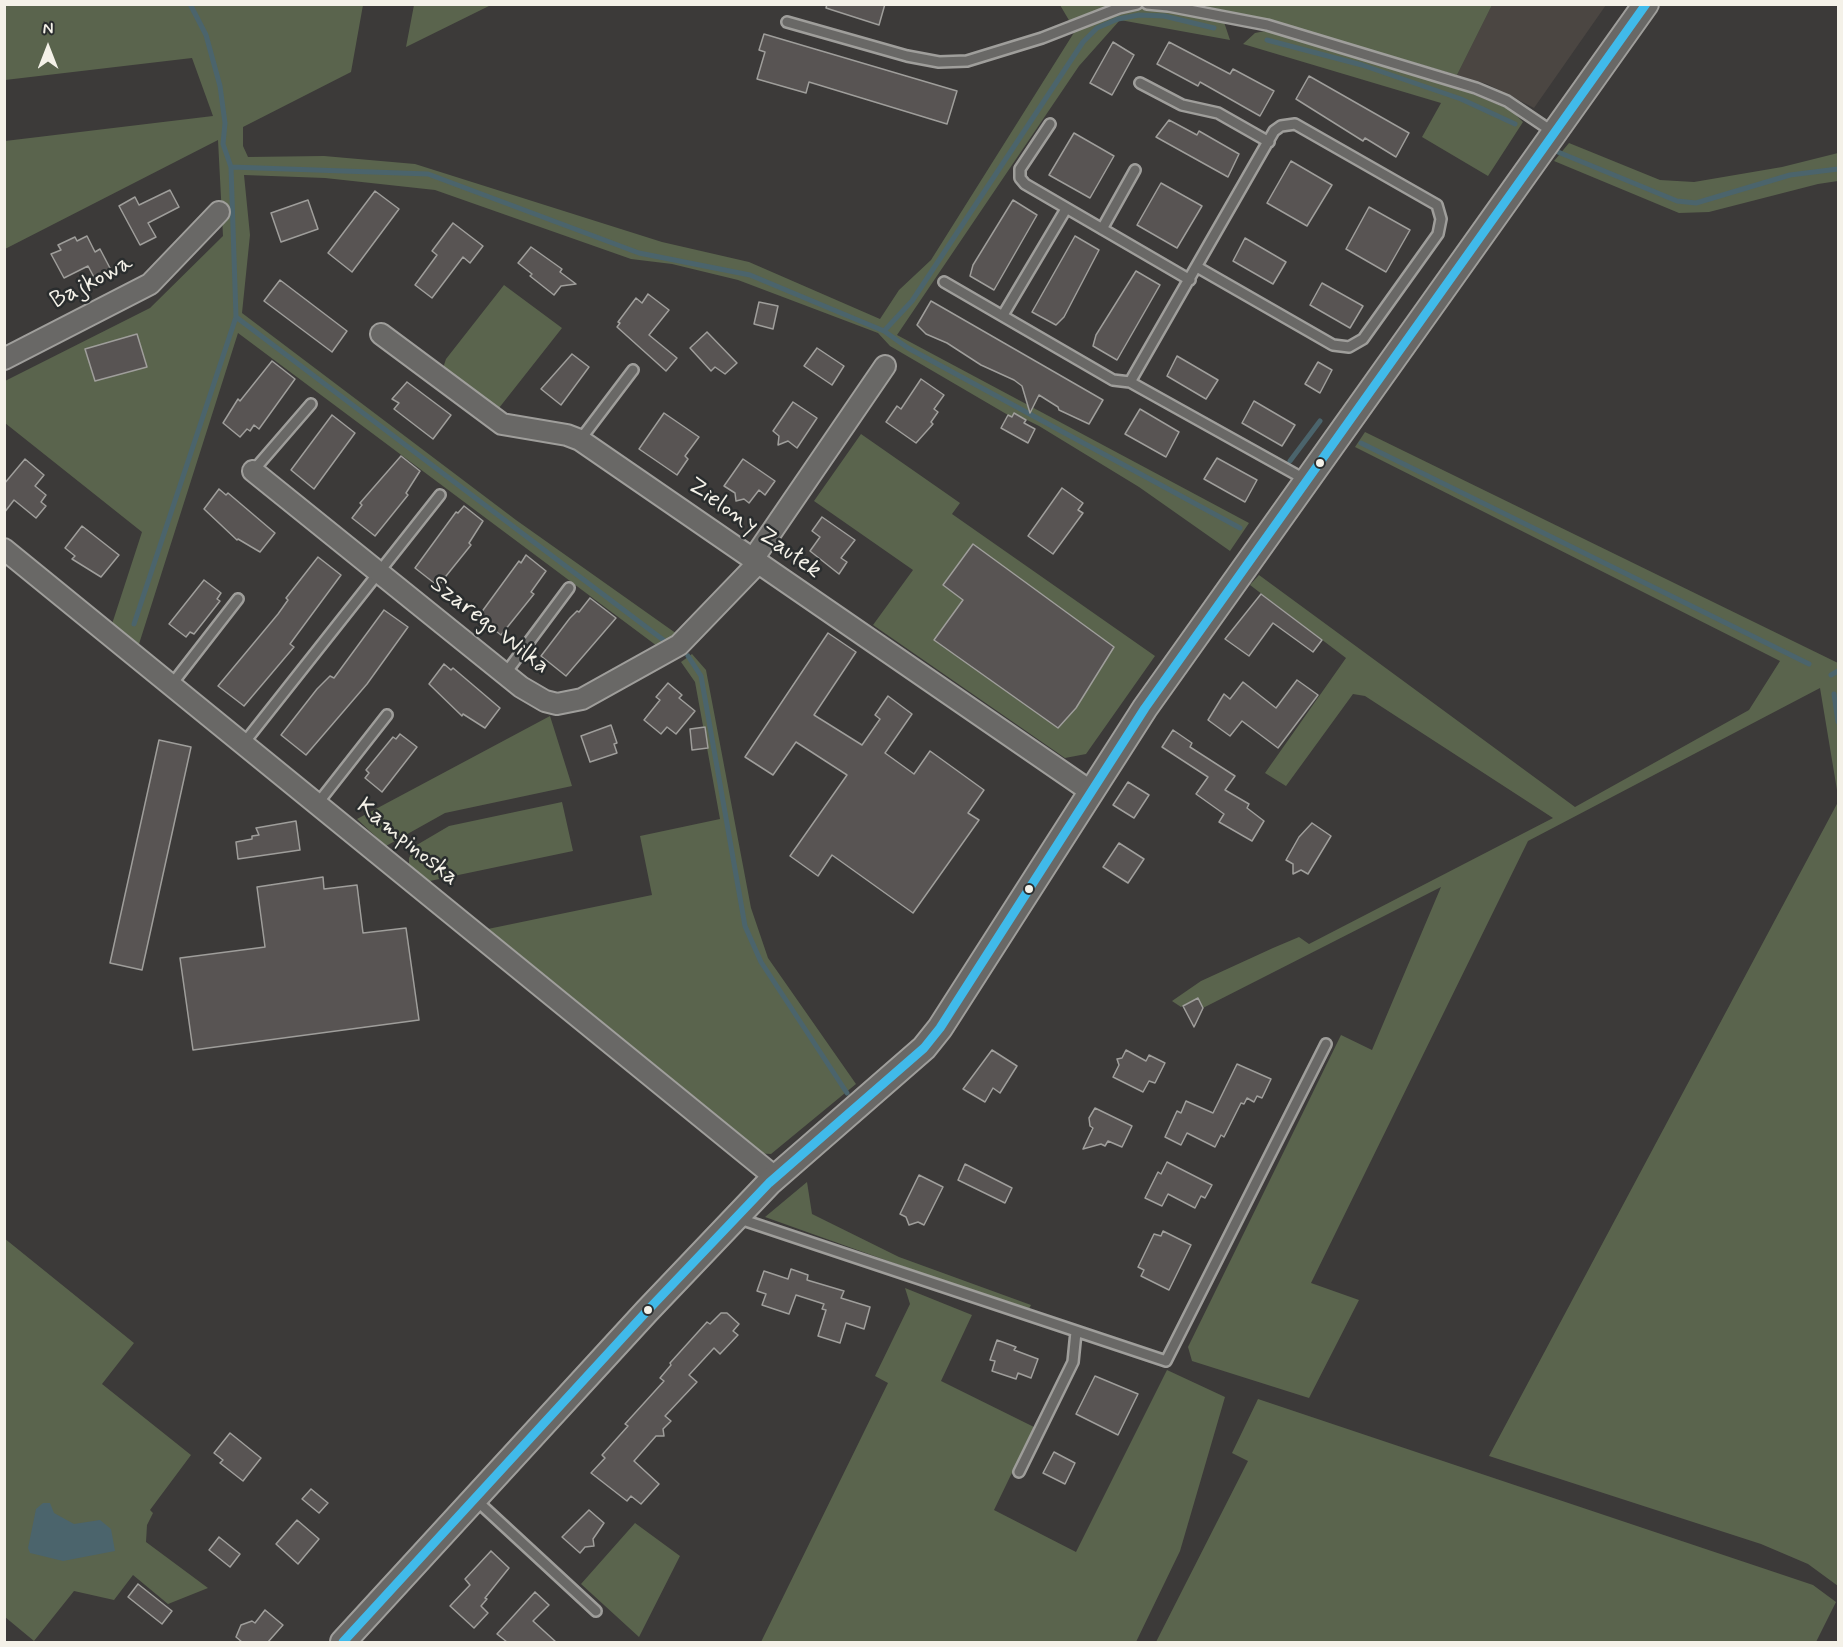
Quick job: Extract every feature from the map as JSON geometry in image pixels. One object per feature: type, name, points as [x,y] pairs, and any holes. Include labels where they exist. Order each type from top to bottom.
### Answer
[{"type":"street","points":[[343,1642],[474,1498],[776,1178],[924,1047],[946,1019],[1090,791],[1306,480],[1646,4]]},
{"type":"street","name":"Bajkowa","points":[[4,359],[150,284],[219,212]]},
{"type":"street","name":"Zielony Zaułek","points":[[381,333],[502,424],[567,435],[580,440],[1090,791]]},
{"type":"street","name":"Szarego Wilka","points":[[253,471],[505,674],[545,701],[557,704],[582,699],[679,645],[756,561],[885,366]]},
{"type":"street","name":"Kampinoska","points":[[4,549],[776,1178]]},
{"type":"lane","points":[[787,22],[907,56],[939,62],[967,61],[1042,38],[1119,8],[1137,4]]},
{"type":"lane","points":[[1148,4],[1267,25],[1476,88],[1507,101],[1555,134]]},
{"type":"lane","points":[[1140,83],[1182,105],[1218,113],[1269,142]]},
{"type":"lane","points":[[1050,124],[1020,169],[1020,178],[1026,184],[1190,280]]},
{"type":"lane","points":[[1130,382],[1269,142],[1281,126],[1295,124],[1437,205],[1441,219],[1438,234],[1363,339],[1349,347],[1334,345],[1197,267]]},
{"type":"lane","points":[[1102,229],[1135,170]]},
{"type":"lane","points":[[1004,315],[1066,208]]},
{"type":"lane","points":[[944,282],[1113,380],[1130,382],[1306,480]]},
{"type":"lane","points":[[580,440],[633,370]]},
{"type":"lane","points":[[253,471],[311,404]]},
{"type":"lane","points":[[244,743],[440,495]]},
{"type":"lane","points":[[505,674],[569,588]]},
{"type":"lane","points":[[172,684],[238,599]]},
{"type":"lane","points":[[318,803],[387,715]]},
{"type":"lane","points":[[737,1218],[1166,1361],[1326,1044]]},
{"type":"lane","points":[[1019,1472],[1073,1362],[1076,1332]]},
{"type":"lane","points":[[474,1498],[597,1611]]},
{"type":"shaded area","points":[[1492,5],[1606,5],[1534,108],[1487,84],[1457,75]]},
{"type":"green space","points":[[414,4],[491,5],[406,47]]},
{"type":"green space","points":[[5,5],[363,5],[351,72],[243,127],[243,146],[248,157],[324,156],[415,164],[662,242],[749,262],[880,319],[899,290],[931,260],[1075,31],[1088,23],[1122,11],[1152,8],[1224,22],[1230,40],[1120,20],[1079,66],[897,335],[1249,523],[1230,551],[1139,487],[1039,426],[1015,414],[1012,417],[1008,415],[890,346],[878,333],[738,280],[672,264],[631,259],[435,190],[325,178],[244,175],[250,235],[242,313],[516,520],[677,634],[657,646],[238,333],[139,644],[112,624],[142,532],[5,423],[5,381],[150,308],[223,236],[218,140],[5,249],[5,141],[213,116],[192,58],[5,80]]},
{"type":"green space","points":[[1060,5],[1108,5],[1070,22]]},
{"type":"green space","points":[[1199,5],[1492,5],[1457,75],[1271,21]]},
{"type":"green space","points":[[1270,30],[1470,93],[1511,110],[1523,122],[1488,176],[1422,137],[1441,103],[1243,44],[1255,33]]},
{"type":"green space","points":[[1569,143],[1660,180],[1694,182],[1782,167],[1838,153],[1838,181],[1709,212],[1679,213],[1554,161]]},
{"type":"green space","points":[[504,285],[562,328],[499,408],[443,368],[446,359]]},
{"type":"green space","points":[[1365,432],[1838,663],[1838,796],[1820,688],[1528,841],[1311,1283],[1359,1300],[1309,1398],[1192,1361],[1188,1347],[1341,1035],[1372,1050],[1441,887],[1203,1008],[1198,998],[1181,1007],[1172,1001],[1201,981],[1299,937],[1309,944],[1553,818],[1365,696],[1353,694],[1286,786],[1265,773],[1346,658],[1250,585],[1259,575],[1575,807],[1749,710],[1780,661],[1355,447]]},
{"type":"green space","points":[[861,434],[960,503],[952,514],[1155,656],[1086,754],[1065,758],[873,625],[913,570],[814,501]]},
{"type":"green space","points":[[692,654],[706,670],[751,908],[768,958],[856,1084],[771,1154],[754,1153],[483,930],[652,895],[640,836],[720,819],[695,682],[681,662]]},
{"type":"green space","points":[[550,716],[572,786],[445,813],[386,846],[357,819]]},
{"type":"green space","points":[[562,802],[573,851],[425,882],[409,869],[409,858],[415,846],[449,826]]},
{"type":"green space","points":[[1838,802],[1838,1586],[1808,1564],[1761,1544],[1489,1456]]},
{"type":"green space","points":[[807,1182],[812,1214],[899,1257],[1031,1305],[1028,1311],[765,1217]]},
{"type":"green space","points":[[4,1238],[134,1343],[102,1384],[191,1455],[150,1510],[153,1513],[147,1525],[146,1542],[208,1588],[168,1604],[133,1575],[114,1600],[74,1591],[34,1641],[5,1617]]},
{"type":"green space","points":[[905,1288],[972,1315],[941,1381],[1034,1427],[994,1510],[1076,1552],[1167,1370],[1225,1397],[1180,1551],[1136,1642],[761,1642],[888,1383],[875,1376],[910,1304]]},
{"type":"green space","points":[[1258,1399],[1813,1585],[1836,1602],[1816,1642],[1156,1642],[1248,1461],[1232,1453]]},
{"type":"green space","points":[[635,1523],[680,1556],[639,1637],[581,1584]]},
{"type":"water","points":[[43,1503],[50,1503],[54,1513],[74,1524],[100,1520],[111,1529],[115,1551],[63,1561],[30,1553],[28,1548],[36,1509]]},
{"type":"building","points":[[827,4],[885,4],[879,25],[826,8]]},
{"type":"building","points":[[764,34],[957,91],[947,124],[809,82],[806,93],[757,79],[765,52],[759,50]]},
{"type":"building","points":[[1113,42],[1134,55],[1112,95],[1090,83]]},
{"type":"building","points":[[1169,42],[1230,74],[1233,69],[1274,91],[1260,116],[1200,82],[1198,86],[1157,64]]},
{"type":"building","points":[[1309,76],[1409,133],[1396,157],[1365,138],[1363,141],[1296,99]]},
{"type":"building","points":[[1169,120],[1197,135],[1199,131],[1239,154],[1228,177],[1156,137]]},
{"type":"building","points":[[1074,133],[1114,156],[1090,198],[1049,175]]},
{"type":"building","points":[[1291,161],[1332,185],[1307,226],[1267,203]]},
{"type":"building","points":[[1161,183],[1202,206],[1177,248],[1137,225]]},
{"type":"building","points":[[170,190],[179,207],[148,223],[156,237],[140,245],[119,206],[135,197],[139,205]]},
{"type":"building","points":[[375,191],[399,209],[352,272],[328,253]]},
{"type":"building","points":[[308,200],[318,229],[281,242],[271,213]]},
{"type":"building","points":[[1013,200],[1037,215],[994,290],[970,276],[973,265]]},
{"type":"building","points":[[1369,207],[1410,230],[1386,272],[1346,249]]},
{"type":"building","points":[[453,223],[483,246],[470,263],[463,257],[432,298],[415,285],[437,255],[432,251]]},
{"type":"building","points":[[87,236],[95,252],[100,249],[111,270],[95,279],[88,266],[64,278],[51,254],[61,250],[58,245],[75,237],[77,241]]},
{"type":"building","points":[[1075,236],[1099,250],[1064,317],[1056,325],[1032,312]]},
{"type":"building","points":[[1245,238],[1286,262],[1273,284],[1233,261]]},
{"type":"building","points":[[531,247],[562,269],[560,272],[576,284],[561,286],[554,295],[530,276],[532,274],[518,263]]},
{"type":"building","points":[[1136,271],[1160,285],[1117,360],[1093,346],[1096,335]]},
{"type":"building","points":[[280,280],[347,331],[332,352],[264,301]]},
{"type":"building","points":[[1322,283],[1363,306],[1350,328],[1310,305]]},
{"type":"building","points":[[648,294],[669,310],[649,335],[677,358],[666,371],[617,327],[620,323],[618,322],[636,298],[642,303]]},
{"type":"building","points":[[931,301],[1103,400],[1089,424],[1059,410],[1039,395],[1030,413],[1022,386],[981,365],[947,343],[926,334],[917,325]]},
{"type":"building","points":[[759,302],[778,306],[773,329],[754,324]]},
{"type":"building","points":[[707,332],[737,363],[725,374],[715,367],[711,371],[690,348]]},
{"type":"building","points":[[137,334],[147,367],[95,381],[85,349]]},
{"type":"building","points":[[817,348],[844,366],[832,385],[804,366]]},
{"type":"building","points":[[572,354],[589,367],[561,405],[541,389]]},
{"type":"building","points":[[1177,356],[1218,380],[1206,399],[1167,376]]},
{"type":"building","points":[[272,361],[295,379],[259,429],[254,425],[250,431],[247,429],[240,437],[223,423],[238,399],[240,401]]},
{"type":"building","points":[[1318,362],[1332,370],[1320,393],[1305,384]]},
{"type":"building","points":[[921,379],[944,395],[934,409],[938,412],[931,422],[933,424],[916,443],[886,422],[897,406],[901,409]]},
{"type":"building","points":[[407,382],[451,415],[433,439],[394,409],[399,403],[392,399]]},
{"type":"building","points":[[1254,401],[1295,425],[1282,446],[1242,423]]},
{"type":"building","points":[[793,402],[817,418],[797,448],[788,441],[778,445],[779,436],[773,431]]},
{"type":"building","points":[[1140,409],[1179,432],[1166,457],[1125,434]]},
{"type":"building","points":[[664,413],[699,437],[685,456],[688,459],[677,475],[639,449]]},
{"type":"building","points":[[1014,413],[1026,420],[1024,423],[1035,429],[1028,443],[1001,428],[1008,415],[1012,417]]},
{"type":"building","points":[[332,415],[355,433],[314,489],[291,470]]},
{"type":"building","points":[[401,456],[420,471],[406,493],[408,495],[375,536],[352,518],[362,505],[360,503]]},
{"type":"building","points":[[1217,458],[1257,480],[1245,502],[1204,479]]},
{"type":"building","points":[[25,459],[44,475],[35,486],[46,495],[41,502],[46,506],[36,518],[14,500],[4,513],[4,484]]},
{"type":"building","points":[[743,459],[775,481],[765,495],[759,490],[749,503],[744,499],[736,501],[735,493],[724,486]]},
{"type":"building","points":[[1062,488],[1083,503],[1078,510],[1083,513],[1053,554],[1028,536]]},
{"type":"building","points":[[219,489],[226,495],[228,493],[275,533],[260,552],[237,540],[204,509]]},
{"type":"building","points":[[464,506],[483,521],[469,543],[471,545],[438,586],[415,568],[456,512],[458,513]]},
{"type":"building","points":[[822,517],[855,540],[841,558],[847,562],[839,574],[810,551],[820,537],[812,531]]},
{"type":"building","points":[[82,526],[119,555],[101,577],[72,559],[75,556],[65,548]]},
{"type":"building","points":[[973,544],[1114,647],[1076,708],[1058,728],[934,640],[963,600],[943,585]]},
{"type":"building","points":[[526,555],[546,571],[531,592],[534,594],[501,635],[478,617],[519,561],[521,563]]},
{"type":"building","points":[[318,557],[341,575],[290,644],[294,647],[244,706],[218,686],[278,614],[288,600],[286,598]]},
{"type":"building","points":[[204,580],[221,593],[217,599],[220,601],[194,634],[190,632],[186,637],[169,624]]},
{"type":"building","points":[[1261,594],[1322,640],[1313,652],[1273,623],[1249,656],[1225,639]]},
{"type":"building","points":[[590,598],[616,618],[566,676],[541,656],[570,618],[577,611],[579,612]]},
{"type":"building","points":[[384,610],[408,627],[367,684],[306,755],[281,735],[317,689],[330,676],[334,678]]},
{"type":"building","points":[[828,633],[856,652],[814,715],[862,745],[880,719],[875,715],[888,696],[912,714],[885,753],[914,774],[930,751],[984,790],[968,813],[979,820],[913,913],[832,855],[818,876],[790,856],[847,775],[796,742],[773,775],[745,757]]},
{"type":"building","points":[[444,664],[451,670],[453,668],[500,708],[485,728],[463,714],[462,716],[429,684]]},
{"type":"building","points":[[1297,680],[1318,695],[1278,748],[1242,721],[1230,736],[1208,720],[1224,694],[1230,699],[1243,682],[1276,708]]},
{"type":"building","points":[[668,683],[682,695],[679,698],[695,711],[676,734],[667,727],[661,734],[644,720],[660,700],[656,697]]},
{"type":"building","points":[[611,725],[617,743],[614,744],[617,753],[590,762],[581,736]]},
{"type":"building","points":[[705,727],[708,748],[692,750],[690,729]]},
{"type":"building","points":[[1173,730],[1192,743],[1190,747],[1235,776],[1225,790],[1249,804],[1247,808],[1264,821],[1252,841],[1219,822],[1224,814],[1196,794],[1208,777],[1162,747]]},
{"type":"building","points":[[400,734],[417,747],[382,792],[365,778],[369,773],[366,770],[393,737],[396,739]]},
{"type":"building","points":[[159,740],[191,747],[142,970],[110,963]]},
{"type":"building","points":[[1128,782],[1149,795],[1134,818],[1113,805]]},
{"type":"building","points":[[296,821],[300,850],[238,859],[236,842],[259,835],[256,828]]},
{"type":"building","points":[[1312,823],[1331,836],[1308,874],[1301,870],[1293,874],[1293,864],[1286,860],[1299,837]]},
{"type":"building","points":[[1119,843],[1144,859],[1128,883],[1103,867]]},
{"type":"building","points":[[323,877],[324,889],[357,885],[363,933],[406,928],[419,1020],[193,1050],[180,958],[265,947],[257,887]]},
{"type":"building","points":[[1198,998],[1203,1008],[1194,1027],[1183,1006]]},
{"type":"building","points":[[992,1050],[1017,1066],[1000,1093],[993,1088],[985,1102],[963,1089]]},
{"type":"building","points":[[1126,1050],[1146,1061],[1149,1055],[1165,1063],[1155,1083],[1149,1081],[1143,1092],[1113,1077],[1119,1065],[1117,1059],[1122,1058]]},
{"type":"building","points":[[1237,1064],[1271,1079],[1262,1098],[1257,1096],[1254,1102],[1247,1098],[1244,1104],[1241,1103],[1224,1137],[1221,1135],[1215,1147],[1187,1133],[1181,1145],[1165,1137],[1177,1111],[1181,1113],[1186,1101],[1213,1113]]},
{"type":"building","points":[[1095,1108],[1132,1126],[1122,1147],[1108,1141],[1105,1146],[1101,1144],[1083,1149],[1093,1128],[1090,1126],[1089,1118]]},
{"type":"building","points":[[1167,1162],[1212,1185],[1205,1198],[1201,1196],[1195,1208],[1168,1194],[1162,1206],[1145,1198],[1158,1172],[1161,1174]]},
{"type":"building","points":[[965,1164],[1012,1188],[1005,1203],[958,1180]]},
{"type":"building","points":[[919,1175],[943,1187],[924,1225],[918,1222],[909,1225],[906,1217],[900,1214]]},
{"type":"building","points":[[1163,1231],[1191,1245],[1169,1290],[1141,1276],[1144,1270],[1138,1267],[1154,1234],[1161,1236]]},
{"type":"building","points":[[791,1269],[808,1275],[807,1280],[844,1291],[841,1298],[870,1307],[864,1329],[846,1323],[840,1343],[818,1336],[826,1310],[822,1309],[824,1304],[796,1295],[789,1314],[762,1305],[766,1294],[757,1291],[764,1271],[788,1279]]},
{"type":"building","points":[[721,1313],[727,1313],[739,1324],[733,1331],[738,1335],[720,1354],[714,1348],[689,1375],[697,1382],[665,1416],[671,1421],[663,1429],[664,1436],[656,1436],[634,1461],[659,1484],[641,1504],[631,1496],[627,1501],[591,1473],[605,1458],[602,1455],[628,1426],[625,1424],[664,1381],[660,1378],[671,1365],[670,1363],[707,1322],[710,1324]]},
{"type":"building","points":[[997,1340],[1016,1347],[1014,1350],[1038,1359],[1031,1378],[1018,1373],[1016,1379],[992,1371],[995,1361],[990,1360]]},
{"type":"building","points":[[1095,1376],[1138,1394],[1118,1435],[1076,1414]]},
{"type":"building","points":[[230,1433],[261,1458],[243,1481],[220,1463],[223,1460],[214,1453]]},
{"type":"building","points":[[1054,1452],[1075,1463],[1065,1484],[1043,1473]]},
{"type":"building","points":[[311,1489],[328,1503],[319,1513],[302,1499]]},
{"type":"building","points":[[589,1510],[604,1523],[593,1539],[594,1546],[585,1547],[580,1553],[562,1537]]},
{"type":"building","points":[[297,1520],[319,1539],[298,1564],[276,1544]]},
{"type":"building","points":[[219,1537],[240,1554],[230,1567],[209,1550]]},
{"type":"building","points":[[491,1551],[509,1568],[485,1598],[487,1599],[481,1606],[488,1613],[474,1628],[450,1606],[470,1585],[465,1579]]},
{"type":"building","points":[[138,1584],[172,1611],[162,1624],[128,1597]]},
{"type":"building","points":[[535,1592],[549,1605],[533,1621],[556,1642],[507,1642],[497,1634]]},
{"type":"building","points":[[265,1610],[283,1625],[268,1642],[242,1642],[236,1637],[241,1625],[252,1621],[255,1623]]},
{"type":"waterway","points":[[134,624],[236,317],[231,167],[223,144],[225,123],[220,86],[206,35],[190,4]]},
{"type":"waterway","points":[[884,331],[912,301],[1083,42],[1097,28],[1118,19],[1139,15],[1164,16],[1214,28]]},
{"type":"waterway","points":[[1267,40],[1362,65],[1461,99],[1515,124]]},
{"type":"waterway","points":[[1558,152],[1677,201],[1696,203],[1790,175],[1838,169]]},
{"type":"waterway","points":[[231,167],[428,174],[639,253],[750,275],[884,331],[908,348],[1240,528]]},
{"type":"waterway","points":[[236,317],[666,642]]},
{"type":"waterway","points":[[1290,461],[1320,421]]},
{"type":"waterway","points":[[1361,443],[1809,664]]},
{"type":"waterway","points":[[688,656],[701,676],[745,926],[761,962],[847,1093]]},
{"type":"waterway","points":[[1831,675],[1838,671]]},
{"type":"waterway","points":[[1834,694],[1838,722]]},
{"type":"transit line","points":[[343,1642],[647,1311],[769,1183],[924,1048],[940,1028],[1145,708],[1646,4]]}]
